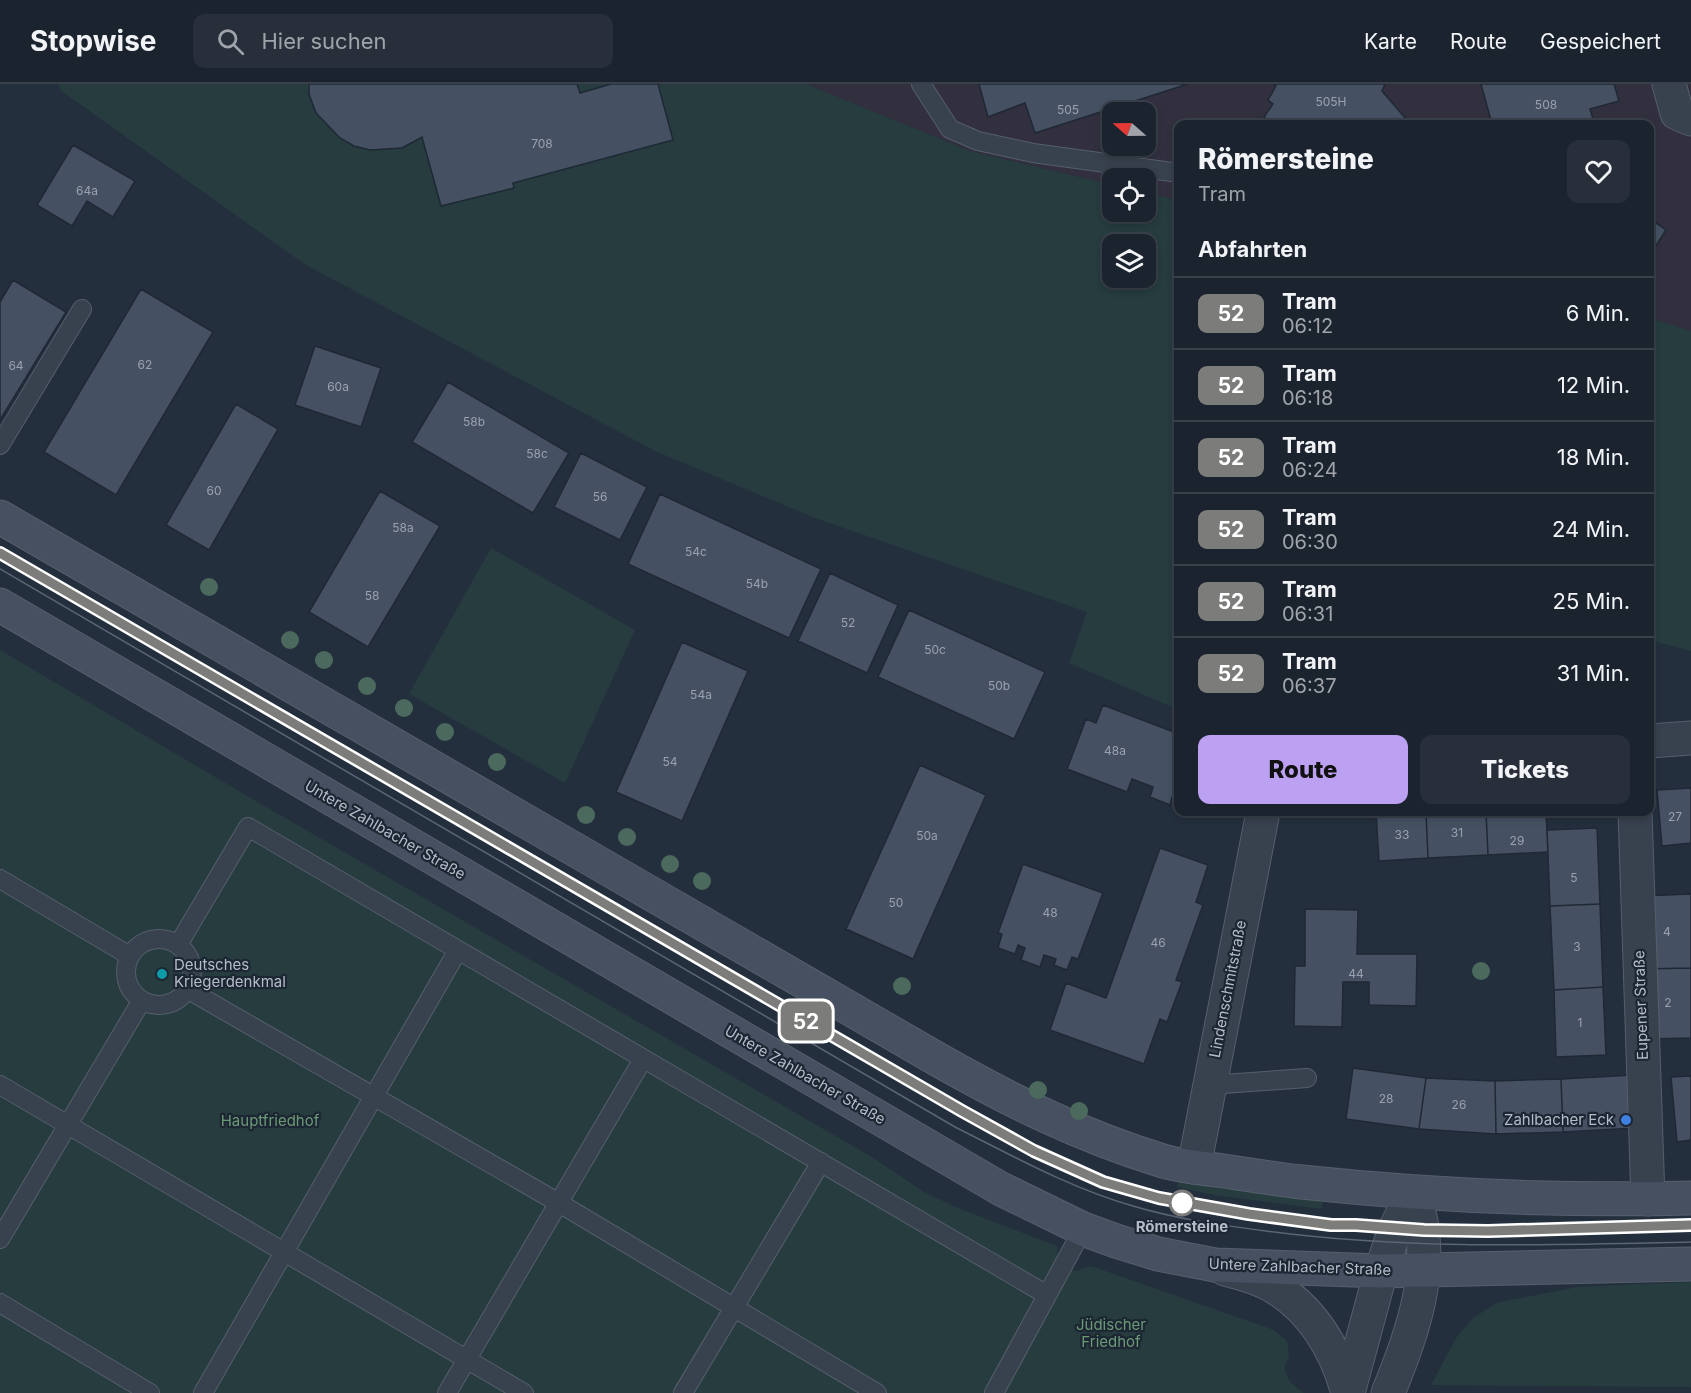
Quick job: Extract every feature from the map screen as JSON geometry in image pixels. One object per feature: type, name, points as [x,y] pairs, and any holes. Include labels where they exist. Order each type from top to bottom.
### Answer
[{"type":"street","points":[[0,517],[781,971],[969,1077],[1039,1114],[1090,1136],[1166,1162],[1276,1179],[1413,1193],[1691,1198]]},
{"type":"street","name":"Untere Zahlbacher Straße","points":[[0,605],[1001,1189],[1083,1229],[1158,1254],[1215,1265],[1381,1271],[1691,1264]]},
{"type":"street","points":[[1654,741],[1691,738]]},
{"type":"street","name":"Lindenschmitstraße","points":[[1194,1167],[1262,816]]},
{"type":"street","name":"Eupener Straße","points":[[1635,816],[1648,1199]]},
{"type":"street","points":[[1388,1393],[1414,1325],[1424,1270],[1424,1230],[1413,1193]]},
{"type":"street","points":[[1348,1393],[1381,1271],[1395,1229],[1413,1193]]},
{"type":"street","points":[[1215,1265],[1272,1286],[1299,1305],[1332,1349],[1341,1367],[1348,1393]]},
{"type":"lane","points":[[921,84],[950,129],[978,141],[1033,153],[1174,172]]},
{"type":"lane","points":[[0,445],[82,309]]},
{"type":"lane","points":[[178,945],[248,827],[1047,1295]]},
{"type":"lane","points":[[0,879],[130,956]]},
{"type":"lane","points":[[168,940],[178,945],[190,961],[191,980],[187,989],[180,997],[161,1005],[142,1000],[134,993],[126,975],[130,956],[147,941],[168,940]]},
{"type":"lane","points":[[203,1393],[458,950]]},
{"type":"lane","points":[[187,989],[559,1203],[878,1393]]},
{"type":"lane","points":[[0,1239],[142,1000]]},
{"type":"lane","points":[[447,1393],[643,1059]]},
{"type":"lane","points":[[1209,1085],[1307,1078]]},
{"type":"lane","points":[[0,1085],[524,1393]]},
{"type":"lane","points":[[684,1393],[821,1162]]},
{"type":"lane","points":[[994,1393],[1083,1229]]},
{"type":"lane","points":[[0,1304],[150,1393]]},
{"type":"shaded area","points":[[806,84],[1691,84],[1691,331],[1654,319],[1654,120],[1174,120],[1174,199],[1156,195],[1156,168],[1102,168],[1102,182],[970,151]]},
{"type":"green space","points":[[59,84],[806,84],[970,151],[1102,182],[1102,222],[1156,222],[1156,195],[1174,199],[1174,708],[1069,663],[1087,612],[815,518],[655,451],[306,265],[60,90]]},
{"type":"green space","points":[[1654,319],[1691,331],[1691,651],[1654,641]]},
{"type":"green space","points":[[491,548],[635,630],[565,783],[409,694]]},
{"type":"green space","name":"Hauptfriedhof","points":[[0,650],[261,804],[872,1157],[924,1192],[958,1208],[1057,1246],[1058,1262],[1076,1271],[1091,1266],[1274,1330],[1287,1341],[1289,1356],[1284,1368],[1287,1376],[1291,1383],[1304,1393],[0,1393]]},
{"type":"green space","points":[[1179,1180],[1215,1187],[1303,1195],[1323,1202],[1321,1209],[1214,1195],[1177,1187]]},
{"type":"green space","points":[[1691,1282],[1691,1387],[1431,1385],[1456,1338],[1472,1319],[1496,1303],[1577,1287]]},
{"type":"building","points":[[309,84],[577,84],[580,93],[611,84],[658,84],[673,140],[513,183],[514,188],[441,206],[422,137],[402,148],[370,150],[354,146],[340,138],[316,113],[309,94]]},
{"type":"building","points":[[979,84],[1188,84],[1132,102],[1102,102],[1102,112],[1035,133],[1025,103],[988,117]]},
{"type":"building","points":[[1273,84],[1385,84],[1382,91],[1407,120],[1268,120],[1264,117],[1273,104],[1268,100],[1276,86]]},
{"type":"building","points":[[1481,84],[1614,84],[1619,101],[1590,109],[1593,120],[1491,120]]},
{"type":"building","points":[[73,145],[135,181],[113,217],[87,201],[72,226],[37,205]]},
{"type":"building","points":[[1654,222],[1666,230],[1654,249]]},
{"type":"building","points":[[13,280],[66,312],[0,420],[0,302]]},
{"type":"building","points":[[141,289],[213,332],[116,495],[44,452]]},
{"type":"building","points":[[315,346],[381,368],[361,427],[295,405]]},
{"type":"building","points":[[448,382],[569,453],[533,513],[412,442]]},
{"type":"building","points":[[236,404],[278,429],[209,550],[166,525]]},
{"type":"building","points":[[581,453],[647,487],[620,540],[554,507]]},
{"type":"building","points":[[380,491],[440,526],[368,647],[309,612]]},
{"type":"building","points":[[660,494],[821,569],[789,638],[628,564]]},
{"type":"building","points":[[830,573],[898,605],[867,673],[798,641]]},
{"type":"building","points":[[909,610],[1045,672],[1014,739],[878,677]]},
{"type":"building","points":[[682,642],[748,671],[682,821],[616,792]]},
{"type":"building","points":[[1103,705],[1174,732],[1174,798],[1172,797],[1170,805],[1150,797],[1153,787],[1132,779],[1127,792],[1067,769],[1086,719],[1096,723]]},
{"type":"building","points":[[920,765],[986,795],[913,959],[846,929]]},
{"type":"building","points":[[1691,788],[1691,843],[1662,846],[1657,790]]},
{"type":"building","points":[[1376,816],[1426,816],[1428,858],[1379,861]]},
{"type":"building","points":[[1426,816],[1486,816],[1488,855],[1428,858]]},
{"type":"building","points":[[1486,816],[1546,816],[1548,852],[1488,855]]},
{"type":"building","points":[[1597,828],[1600,904],[1550,906],[1547,830]]},
{"type":"building","points":[[1160,848],[1208,865],[1196,902],[1203,905],[1176,980],[1182,982],[1167,1022],[1160,1019],[1144,1064],[1050,1030],[1066,983],[1106,998]]},
{"type":"building","points":[[1023,864],[1103,893],[1078,959],[1072,957],[1067,970],[1054,965],[1056,959],[1044,955],[1040,967],[1021,960],[1025,948],[1018,945],[1015,954],[998,948],[1002,934],[998,933]]},
{"type":"building","points":[[1691,894],[1691,968],[1643,969],[1642,896]]},
{"type":"building","points":[[1600,904],[1603,987],[1554,990],[1550,906]]},
{"type":"building","points":[[1305,909],[1358,910],[1357,954],[1417,954],[1416,1006],[1369,1005],[1369,982],[1343,982],[1342,1027],[1294,1026],[1295,966],[1305,966]]},
{"type":"building","points":[[1691,968],[1691,1038],[1645,1039],[1643,969]]},
{"type":"building","points":[[1603,987],[1606,1055],[1556,1057],[1554,990]]},
{"type":"building","points":[[1353,1068],[1426,1078],[1419,1129],[1346,1119]]},
{"type":"building","points":[[1634,1075],[1636,1128],[1563,1132],[1561,1079]]},
{"type":"building","points":[[1691,1076],[1691,1140],[1677,1142],[1671,1077]]},
{"type":"building","points":[[1426,1078],[1495,1081],[1496,1134],[1419,1129]]},
{"type":"building","points":[[1561,1079],[1563,1132],[1496,1134],[1495,1081]]},
{"type":"tram line","points":[[0,553],[962,1111],[1086,1175],[1130,1191],[1166,1200],[1286,1219],[1344,1224],[1459,1230],[1691,1225]]},
{"type":"tram line","name":"52","points":[[0,553],[962,1111],[1034,1151],[1103,1182],[1182,1203],[1342,1226],[1488,1231],[1691,1225]]},
{"type":"tram line","points":[[0,569],[955,1127],[1042,1171],[1087,1190],[1149,1211],[1182,1218],[1319,1237],[1478,1245],[1691,1242]]},
{"type":"place","name":"Deutsches Kriegerdenkmal","points":[[162,974]]},
{"type":"place","name":"Zahlbacher Eck","points":[[1626,1120]]},
{"type":"place","name":"Römersteine","points":[[1182,1203]]},
{"type":"park label","name":"Jüdischer Friedhof","points":[[1111,1334]]}]
